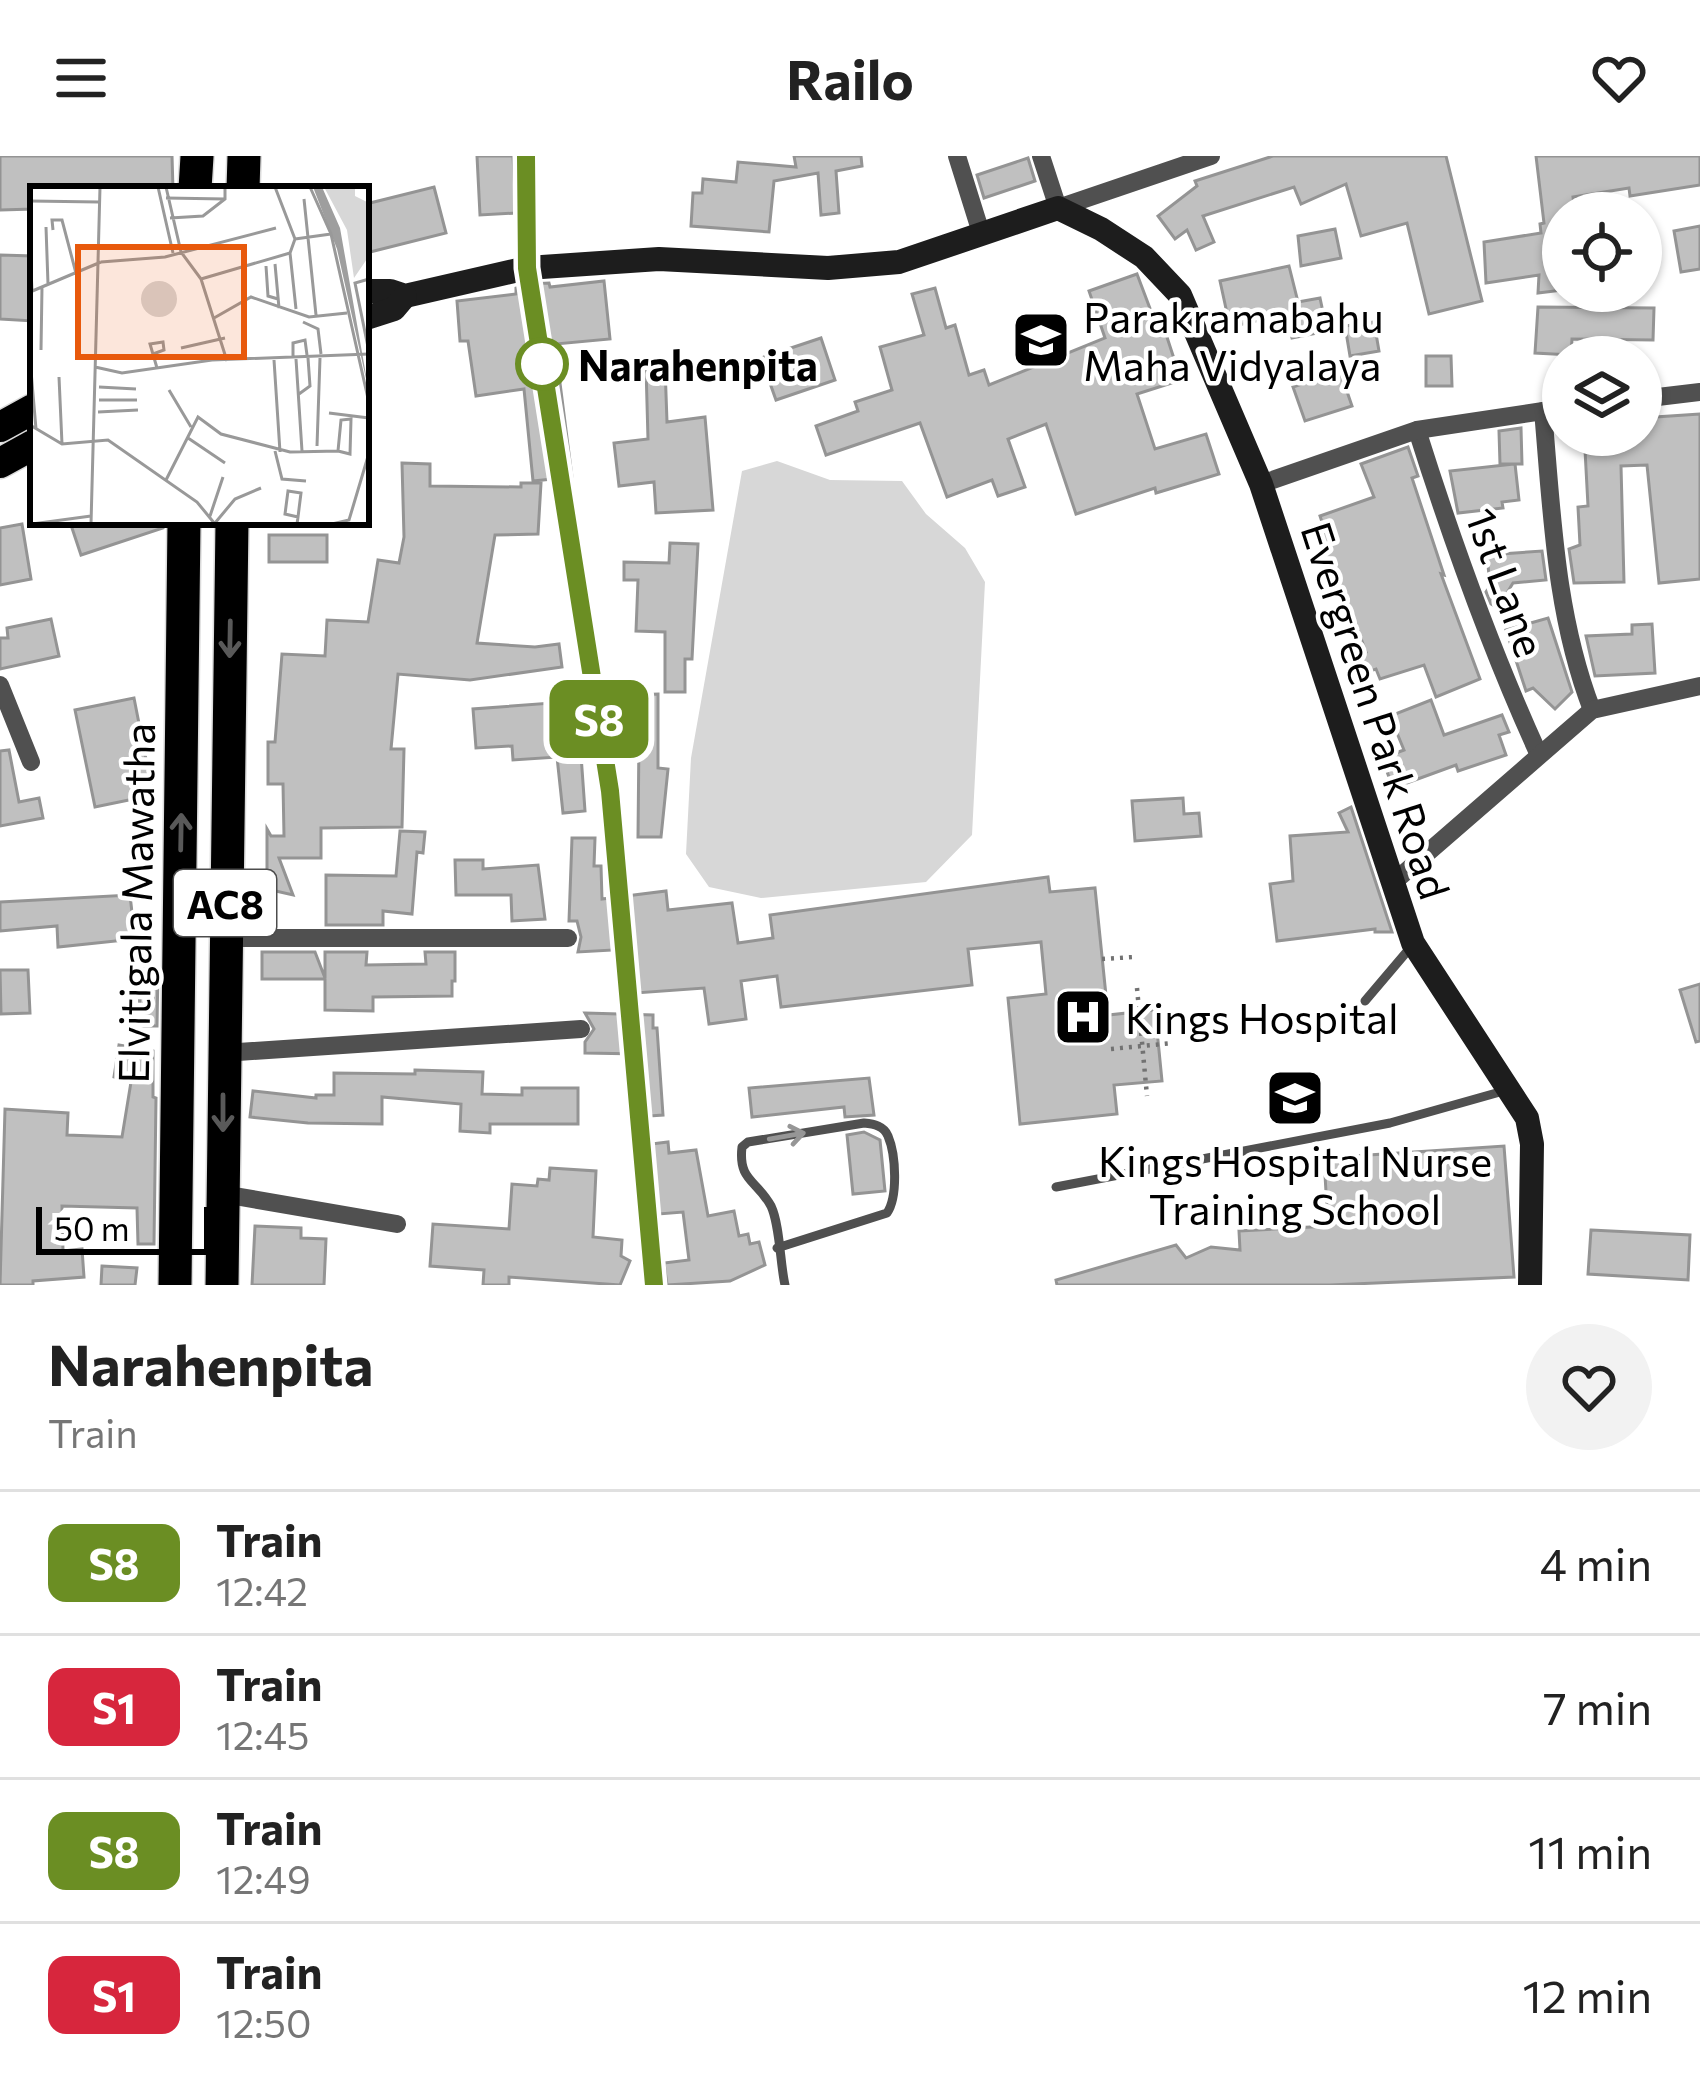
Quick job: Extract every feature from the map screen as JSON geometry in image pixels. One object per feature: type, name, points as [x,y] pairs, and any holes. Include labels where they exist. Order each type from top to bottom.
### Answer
[{"type":"highway","points":[[195,186],[197,156]]},
{"type":"highway","points":[[243,186],[244,156]]},
{"type":"highway","name":"Elvitigala Mawatha","points":[[175,1285],[184,525]]},
{"type":"highway","name":"AC8","points":[[222,1285],[232,525]]},
{"type":"main road","points":[[0,427],[30,411]]},
{"type":"main road","points":[[0,463],[30,447]]},
{"type":"street","points":[[957,156],[982,236]]},
{"type":"street","points":[[1041,156],[1058,208]]},
{"type":"street","points":[[369,291],[391,290],[405,296],[527,268],[658,260],[828,268],[899,262],[1211,156]]},
{"type":"street","name":"Evergreen Park Road","points":[[1058,208],[1144,257],[1180,295],[1261,484],[1414,944],[1527,1118],[1532,1144],[1530,1285]]},
{"type":"street","points":[[369,317],[394,309],[405,296]]},
{"type":"street","points":[[1662,397],[1700,392]]},
{"type":"street","points":[[1261,484],[1417,430],[1542,412]]},
{"type":"street","name":"1st Lane","points":[[1417,430],[1497,660],[1539,755]]},
{"type":"street","points":[[1555,456],[1559,592],[1592,710]]},
{"type":"street","points":[[0,685],[31,762]]},
{"type":"street","points":[[1395,881],[1592,710],[1700,686]]},
{"type":"street","points":[[225,938],[568,938]]},
{"type":"street","points":[[224,1053],[581,1029]]},
{"type":"street","points":[[223,1194],[398,1224]]},
{"type":"lane","points":[[1365,1001],[1414,944]]},
{"type":"lane","points":[[1056,1187],[1390,1123],[1508,1090]]},
{"type":"lane","points":[[777,1248],[887,1213],[896,1196],[888,1136],[878,1125],[864,1123],[748,1142],[742,1147],[741,1170],[773,1212],[777,1248],[785,1285]]},
{"type":"path","points":[[1102,959],[1134,957]]},
{"type":"path","points":[[1137,988],[1147,1096]]},
{"type":"path","points":[[1111,1049],[1173,1043]]},
{"type":"shaded area","points":[[777,461],[830,480],[902,481],[926,514],[965,548],[985,582],[972,835],[926,882],[761,898],[709,887],[686,854],[691,758],[742,471]]},
{"type":"building","points":[[0,156],[172,156],[173,186],[30,186],[30,209],[0,210]]},
{"type":"building","points":[[477,156],[513,156],[516,213],[480,215]]},
{"type":"building","points":[[794,156],[861,156],[862,166],[836,171],[839,213],[821,215],[818,173],[774,181],[769,232],[691,226],[693,193],[702,193],[703,179],[736,182],[738,162],[796,167]]},
{"type":"building","points":[[1273,156],[1446,156],[1482,301],[1429,314],[1407,223],[1361,236],[1346,184],[1301,204],[1294,187],[1203,216],[1214,242],[1196,250],[1187,230],[1175,239],[1158,216],[1197,186],[1195,181]]},
{"type":"building","points":[[1536,156],[1700,156],[1700,185],[1655,192],[1630,192],[1629,188],[1542,192],[1542,206]]},
{"type":"building","points":[[1028,158],[1035,181],[984,198],[977,175]]},
{"type":"building","points":[[434,187],[446,233],[369,252],[369,203]]},
{"type":"building","points":[[1542,224],[1542,293],[1538,293],[1539,275],[1486,283],[1484,242],[1541,233]]},
{"type":"building","points":[[1700,226],[1700,269],[1681,272],[1674,231]]},
{"type":"building","points":[[1335,229],[1341,258],[1301,266],[1298,236]]},
{"type":"building","points":[[0,255],[30,256],[30,321],[0,319]]},
{"type":"building","points":[[1289,266],[1298,302],[1320,298],[1327,331],[1292,338],[1287,314],[1230,327],[1220,281]]},
{"type":"building","points":[[1137,274],[1157,327],[1163,325],[1181,380],[1137,394],[1155,449],[1206,434],[1219,474],[1156,493],[1155,488],[1076,514],[1046,424],[1008,439],[1025,487],[998,496],[992,480],[947,497],[920,423],[826,455],[816,426],[858,411],[855,402],[892,390],[880,347],[924,335],[912,294],[935,288],[946,328],[955,325],[969,375],[984,370],[989,385],[1105,338],[1089,291]]},
{"type":"building","points":[[604,281],[610,339],[555,344],[572,477],[533,481],[524,389],[476,396],[468,341],[460,341],[457,301],[516,294],[516,288],[529,284],[549,283],[550,287]]},
{"type":"building","points":[[1538,307],[1542,312],[1654,312],[1653,336],[1542,336],[1542,353],[1535,353]]},
{"type":"building","points":[[1374,322],[1379,351],[1350,356],[1345,326]]},
{"type":"building","points":[[821,338],[835,380],[776,400],[761,358]]},
{"type":"building","points":[[1426,356],[1451,356],[1452,386],[1426,386]]},
{"type":"building","points":[[665,366],[667,422],[705,417],[713,510],[656,513],[654,482],[619,486],[614,443],[648,439],[646,367]]},
{"type":"building","points":[[1340,371],[1352,406],[1305,421],[1293,387]]},
{"type":"building","points":[[1700,414],[1700,579],[1659,583],[1647,465],[1621,466],[1624,582],[1574,583],[1569,549],[1580,545],[1578,507],[1588,506],[1585,456],[1662,456],[1662,417]]},
{"type":"building","points":[[1521,428],[1522,464],[1515,464],[1519,500],[1502,502],[1503,508],[1458,513],[1450,471],[1514,464],[1500,464],[1499,431]]},
{"type":"building","points":[[1408,447],[1418,476],[1412,478],[1441,574],[1480,679],[1436,697],[1424,665],[1380,679],[1376,669],[1364,673],[1357,655],[1366,652],[1313,532],[1324,528],[1320,516],[1374,497],[1361,464]]},
{"type":"building","points":[[402,463],[430,464],[430,486],[541,483],[538,534],[495,535],[477,643],[559,644],[562,667],[470,680],[398,674],[391,749],[404,749],[402,827],[321,828],[321,858],[279,858],[293,895],[267,889],[267,829],[271,836],[284,836],[283,784],[268,784],[268,742],[275,742],[282,654],[325,656],[327,620],[368,622],[378,560],[399,563],[404,537]]},
{"type":"building","points":[[22,524],[31,579],[0,585],[0,528]]},
{"type":"building","points":[[71,525],[163,525],[163,528],[81,555]]},
{"type":"building","points":[[269,535],[327,535],[327,562],[269,562]]},
{"type":"building","points":[[670,543],[698,544],[692,659],[685,659],[685,692],[665,692],[665,632],[636,631],[638,580],[624,580],[624,562],[669,563]]},
{"type":"building","points":[[1542,551],[1546,580],[1513,583],[1498,608],[1491,604],[1486,592],[1490,586],[1487,555]]},
{"type":"building","points":[[1548,618],[1572,692],[1555,709],[1533,688],[1526,691],[1506,630]]},
{"type":"building","points":[[51,619],[59,656],[0,669],[0,638],[8,638],[7,628]]},
{"type":"building","points":[[1652,624],[1655,673],[1595,676],[1586,636],[1632,634],[1632,625]]},
{"type":"building","points":[[658,694],[658,768],[668,769],[661,837],[638,837],[639,736],[634,736],[629,695]]},
{"type":"building","points":[[134,698],[153,795],[95,807],[75,710]]},
{"type":"building","points":[[1431,700],[1444,735],[1502,715],[1509,732],[1499,735],[1506,755],[1458,771],[1456,765],[1393,788],[1382,758],[1404,750],[1390,716]]},
{"type":"building","points":[[565,702],[567,727],[579,727],[585,811],[563,813],[557,757],[513,760],[512,746],[476,748],[473,709]]},
{"type":"building","points":[[9,750],[19,802],[39,798],[43,818],[0,826],[0,751]]},
{"type":"building","points":[[1183,798],[1184,814],[1199,813],[1201,836],[1135,841],[1132,801]]},
{"type":"building","points":[[1351,807],[1392,932],[1375,929],[1277,941],[1270,884],[1293,881],[1290,836],[1348,832],[1339,813]]},
{"type":"building","points":[[400,831],[425,832],[423,853],[417,852],[412,914],[383,911],[383,925],[326,925],[326,875],[396,876]]},
{"type":"building","points":[[572,838],[595,838],[594,866],[601,866],[602,899],[666,891],[668,910],[732,903],[738,943],[773,938],[770,915],[1048,877],[1050,892],[1095,888],[1108,1015],[1155,1010],[1162,1081],[1114,1085],[1117,1114],[1020,1124],[1008,998],[1046,994],[1041,942],[968,949],[972,985],[781,1007],[777,976],[741,981],[746,1019],[709,1024],[704,988],[636,993],[630,949],[578,952],[577,921],[569,921]]},
{"type":"building","points":[[455,860],[483,860],[483,869],[538,865],[545,919],[512,921],[511,895],[456,895]]},
{"type":"building","points":[[130,895],[135,939],[58,947],[57,926],[0,931],[0,902]]},
{"type":"building","points":[[262,952],[315,952],[325,978],[325,952],[367,952],[366,965],[426,964],[425,952],[455,952],[455,981],[452,996],[373,997],[373,1011],[325,1010],[325,979],[262,979]]},
{"type":"building","points":[[139,969],[158,969],[157,1026],[140,1026]]},
{"type":"building","points":[[0,970],[28,970],[30,1013],[1,1014]]},
{"type":"building","points":[[1700,984],[1700,1041],[1696,1042],[1680,990]]},
{"type":"building","points":[[585,1013],[653,1015],[663,1115],[650,1116],[640,1054],[585,1053],[585,1042],[594,1029]]},
{"type":"building","points":[[119,1045],[153,1051],[154,1244],[138,1244],[137,1208],[62,1206],[63,1251],[82,1249],[84,1277],[0,1285],[5,1109],[68,1113],[67,1135],[122,1137],[131,1082],[114,1077]]},
{"type":"building","points":[[415,1070],[483,1072],[482,1094],[578,1088],[578,1124],[490,1124],[490,1133],[460,1131],[461,1104],[382,1097],[382,1124],[250,1117],[253,1091],[316,1098],[334,1095],[334,1073],[415,1074]]},
{"type":"building","points":[[869,1078],[874,1115],[845,1117],[844,1107],[752,1117],[749,1088]]},
{"type":"building","points":[[864,1132],[880,1140],[885,1191],[853,1194],[847,1135]]},
{"type":"building","points":[[668,1142],[669,1153],[696,1150],[708,1216],[734,1211],[739,1236],[748,1234],[750,1244],[759,1242],[765,1265],[730,1281],[667,1285],[664,1263],[689,1260],[683,1212],[659,1214],[651,1144]]},
{"type":"building","points":[[1504,1146],[1514,1277],[1330,1285],[1057,1285],[1056,1280],[1176,1245],[1186,1258],[1211,1247],[1240,1250],[1239,1231],[1328,1226],[1324,1158]]},
{"type":"building","points":[[550,1168],[596,1171],[593,1237],[622,1240],[621,1256],[630,1261],[620,1285],[509,1277],[509,1285],[483,1285],[484,1270],[430,1266],[433,1224],[509,1229],[512,1184],[537,1186],[538,1179],[549,1180]]},
{"type":"building","points":[[255,1226],[301,1228],[301,1238],[326,1239],[324,1285],[252,1285]]},
{"type":"building","points":[[1591,1230],[1690,1235],[1688,1280],[1588,1274]]},
{"type":"building","points":[[102,1266],[137,1268],[135,1285],[101,1285]]},
{"type":"railway","points":[[526,156],[527,268],[610,791],[654,1285]]},
{"type":"train","name":"S8","points":[[526,156],[527,268],[610,791],[654,1285]]},
{"type":"place","name":"Parakramabahu Maha Vidyalaya","points":[[1041,340]]},
{"type":"place","name":"Narahenpita","points":[[542,364]]},
{"type":"place","name":"Kings Hospital","points":[[1083,1017]]},
{"type":"place","name":"Kings Hospital Nurse Training School","points":[[1295,1098]]}]
